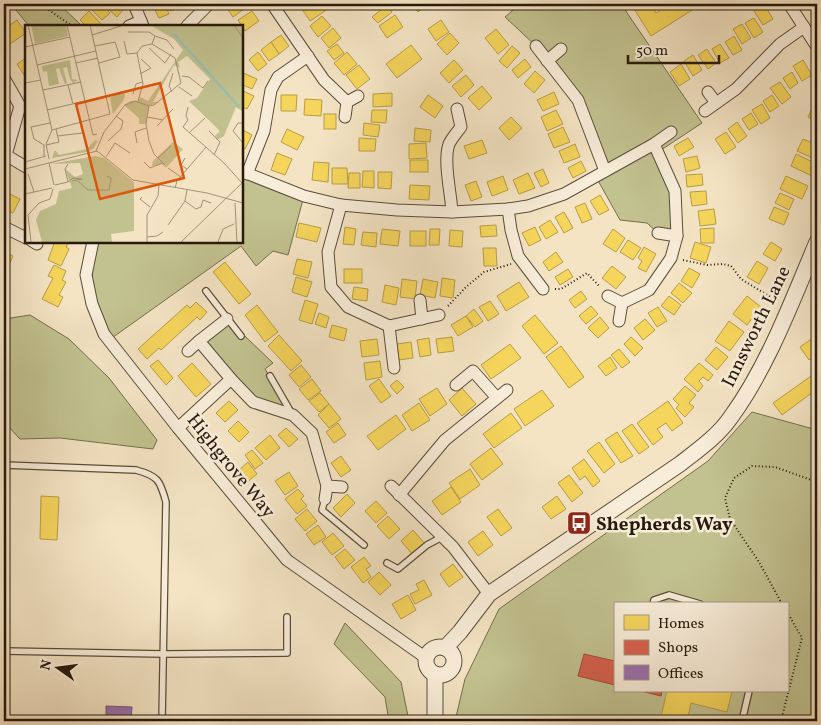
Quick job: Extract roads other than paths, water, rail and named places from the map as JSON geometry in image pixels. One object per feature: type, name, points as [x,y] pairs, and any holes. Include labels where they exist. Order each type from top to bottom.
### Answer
[{"type":"street","points":[[134,4],[142,24]]},
{"type":"street","points":[[188,25],[209,4]]},
{"type":"street","points":[[272,4],[324,80],[347,102]]},
{"type":"street","points":[[789,4],[817,47]]},
{"type":"street","points":[[704,111],[736,89],[780,44],[804,27]]},
{"type":"street","points":[[536,46],[578,100],[605,171]]},
{"type":"street","points":[[547,61],[561,49]]},
{"type":"street","points":[[308,56],[278,77],[271,90],[264,131],[244,172],[304,196],[341,205],[452,212],[528,206],[564,194],[654,144],[671,132]]},
{"type":"street","points":[[4,78],[20,106],[5,154],[25,166]]},
{"type":"street","points":[[708,92],[716,103]]},
{"type":"street","points":[[347,102],[358,96]]},
{"type":"street","points":[[345,117],[347,102]]},
{"type":"street","points":[[452,212],[451,192],[447,173],[449,144],[466,128],[456,109]]},
{"type":"street","points":[[622,303],[649,290],[671,258],[677,236],[675,191],[654,144]]},
{"type":"street","points":[[341,205],[328,252],[331,287],[348,307],[389,326],[439,315]]},
{"type":"street","points":[[508,209],[515,260],[543,289]]},
{"type":"street","points":[[4,227],[25,236]]},
{"type":"street","points":[[658,233],[677,236]]},
{"type":"street","name":"Highgrove Way","points":[[93,242],[86,275],[92,304],[104,334],[178,428],[287,560],[426,658]]},
{"type":"street","name":"Innsworth Lane","points":[[445,648],[460,632],[489,594],[672,469],[703,446],[730,418],[757,376],[817,242]]},
{"type":"street","points":[[608,296],[622,303]]},
{"type":"street","points":[[420,300],[422,319]]},
{"type":"street","points":[[619,321],[622,303]]},
{"type":"street","points":[[188,351],[227,319]]},
{"type":"street","points":[[389,326],[394,368]]},
{"type":"street","points":[[199,341],[253,402],[293,415],[312,434],[327,486],[325,499]]},
{"type":"street","points":[[456,385],[473,371],[496,398]]},
{"type":"street","points":[[178,428],[232,379]]},
{"type":"street","points":[[399,495],[445,440],[506,390]]},
{"type":"street","points":[[327,486],[342,487]]},
{"type":"street","points":[[391,486],[453,547],[489,594]]},
{"type":"street","points":[[436,647],[445,648],[452,654],[454,663],[448,672],[435,674],[428,668],[426,658],[431,650],[436,647]]},
{"type":"street","points":[[435,674],[435,721]]},
{"type":"lane","points":[[206,291],[240,336]]},
{"type":"lane","points":[[270,376],[293,415]]},
{"type":"lane","points":[[4,465],[136,470],[152,475],[161,484],[166,502],[162,721]]},
{"type":"lane","points":[[325,499],[322,510],[364,545]]},
{"type":"lane","points":[[387,563],[398,569],[427,545],[442,537]]},
{"type":"lane","points":[[654,602],[654,600],[669,595],[693,602]]},
{"type":"lane","points":[[4,651],[163,654],[287,653],[287,617]]},
{"type":"lane","points":[[742,721],[749,692]]},
{"type":"place","name":"Shepherds Way","points":[[579,523]]}]
